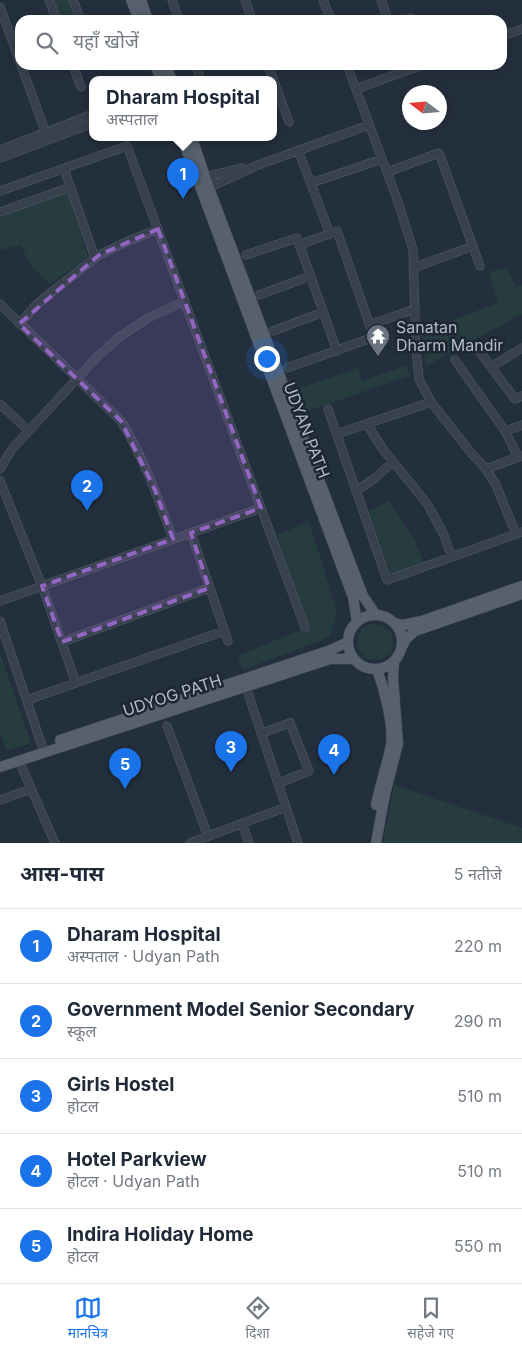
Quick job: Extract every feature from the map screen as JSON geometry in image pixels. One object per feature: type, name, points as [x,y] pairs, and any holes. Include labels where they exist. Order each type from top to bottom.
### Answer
[{"type":"main road","points":[[132,0],[137,15]]},
{"type":"main road","points":[[141,0],[146,15]]},
{"type":"main road","name":"UDYAN PATH","points":[[183,141],[201,178],[354,597],[357,622]]},
{"type":"main road","name":"UDYAN PATH","points":[[193,141],[201,178]]},
{"type":"main road","name":"UDYAN PATH","points":[[205,189],[363,596],[376,615]]},
{"type":"main road","points":[[522,586],[403,625],[395,623],[384,616],[366,617],[357,622],[350,633],[349,651],[354,659],[364,667],[376,670],[386,668],[399,656],[406,638],[416,631],[522,594]]},
{"type":"main road","points":[[395,623],[401,633],[403,645]]},
{"type":"main road","name":"UDYOG PATH","points":[[0,760],[328,651],[348,642]]},
{"type":"main road","name":"UDYOG PATH","points":[[0,767],[330,659],[354,659]]},
{"type":"main road","points":[[376,843],[385,794],[398,744],[393,678],[394,662]]},
{"type":"main road","points":[[370,843],[379,791],[391,743],[388,706],[382,682],[376,670]]},
{"type":"street","points":[[49,0],[55,15]]},
{"type":"street","points":[[73,0],[79,15]]},
{"type":"street","points":[[172,0],[177,15]]},
{"type":"street","points":[[245,0],[250,15]]},
{"type":"street","points":[[323,0],[328,15]]},
{"type":"street","points":[[381,0],[386,15]]},
{"type":"street","points":[[0,7],[15,50]]},
{"type":"street","points":[[507,34],[522,29]]},
{"type":"street","points":[[22,70],[47,136]]},
{"type":"street","points":[[75,70],[81,87]]},
{"type":"street","points":[[328,409],[387,580],[519,533],[486,469],[431,402],[419,379],[413,250],[387,172],[349,70]]},
{"type":"street","points":[[356,89],[408,70]]},
{"type":"street","points":[[277,87],[289,122]]},
{"type":"street","points":[[277,104],[282,102]]},
{"type":"street","points":[[0,158],[89,116]]},
{"type":"street","points":[[0,150],[89,123]]},
{"type":"street","points":[[201,178],[258,164],[370,125]]},
{"type":"street","points":[[0,190],[128,146],[304,627]]},
{"type":"street","points":[[298,150],[330,234]]},
{"type":"street","points":[[387,172],[439,153],[480,266]]},
{"type":"street","points":[[311,183],[382,159]]},
{"type":"street","points":[[205,189],[258,164]]},
{"type":"street","points":[[64,169],[95,258]]},
{"type":"street","points":[[0,212],[71,187]]},
{"type":"street","points":[[19,324],[35,306],[95,258],[158,229]]},
{"type":"street","points":[[287,368],[374,338],[337,231],[299,245]]},
{"type":"street","points":[[246,255],[297,238],[337,351]]},
{"type":"street","points":[[413,268],[473,246]]},
{"type":"street","points":[[258,295],[310,276]]},
{"type":"street","points":[[0,469],[12,448],[97,357],[118,338],[148,318],[184,301]]},
{"type":"street","points":[[0,304],[121,421],[134,442],[155,490],[173,539]]},
{"type":"street","points":[[369,325],[415,309]]},
{"type":"street","points":[[273,330],[323,312]]},
{"type":"street","points":[[477,348],[515,399],[522,396]]},
{"type":"street","points":[[491,367],[522,348]]},
{"type":"street","points":[[455,360],[505,431],[520,456],[486,469]]},
{"type":"street","points":[[337,434],[431,402]]},
{"type":"street","points":[[0,404],[28,431]]},
{"type":"street","points":[[368,424],[382,448],[428,505],[443,533],[452,557]]},
{"type":"street","points":[[505,431],[522,425]]},
{"type":"street","points":[[356,491],[394,462]]},
{"type":"street","points":[[0,481],[42,586],[76,683]]},
{"type":"street","points":[[0,602],[260,508]]},
{"type":"street","points":[[191,533],[228,641]]},
{"type":"street","points":[[62,642],[209,588]]},
{"type":"street","points":[[0,621],[42,746]]},
{"type":"street","points":[[26,700],[224,631]]},
{"type":"street","points":[[246,686],[298,843]]},
{"type":"street","points":[[262,734],[290,723],[310,771],[278,783]]},
{"type":"street","points":[[167,726],[208,836]]},
{"type":"street","points":[[19,761],[55,843]]},
{"type":"street","points":[[0,800],[31,789]]},
{"type":"street","points":[[190,843],[286,807]]},
{"type":"street","points":[[242,823],[249,843]]},
{"type":"highlighted area","points":[[158,229],[261,508],[191,533],[209,588],[62,642],[42,586],[173,539],[155,490],[121,421],[19,324],[99,255]]},
{"type":"green space","points":[[52,0],[70,0],[75,15],[57,15]]},
{"type":"green space","points":[[68,193],[88,257],[50,284],[30,265],[21,245],[0,250],[0,216]]},
{"type":"green space","points":[[506,267],[516,287],[522,285],[522,314],[426,366],[421,332],[498,303],[489,272]]},
{"type":"green space","points":[[407,365],[410,376],[301,413],[293,390],[358,368],[362,381]]},
{"type":"green space","points":[[389,501],[415,541],[424,563],[391,575],[368,511]]},
{"type":"green space","points":[[309,521],[337,612],[330,637],[243,670],[238,656],[308,627],[277,535]]},
{"type":"green space","points":[[375,624],[382,625],[388,629],[392,635],[392,649],[388,655],[382,659],[375,660],[368,659],[362,655],[358,649],[357,642],[358,635],[362,629],[368,625]]},
{"type":"green space","points":[[0,653],[31,743],[7,751],[0,732]]},
{"type":"green space","points":[[394,785],[522,828],[522,843],[383,843]]},
{"type":"place","name":"Dharam Hospital","points":[[183,199]]},
{"type":"place","name":"Sanatan Dharm Mandir","points":[[378,357]]},
{"type":"place","name":"Government Model Senior Secondary","points":[[87,511]]},
{"type":"place","name":"Girls Hostel","points":[[231,772]]},
{"type":"place","name":"Hotel Parkview","points":[[334,775]]},
{"type":"place","name":"Indira Holiday Home","points":[[125,789]]}]
